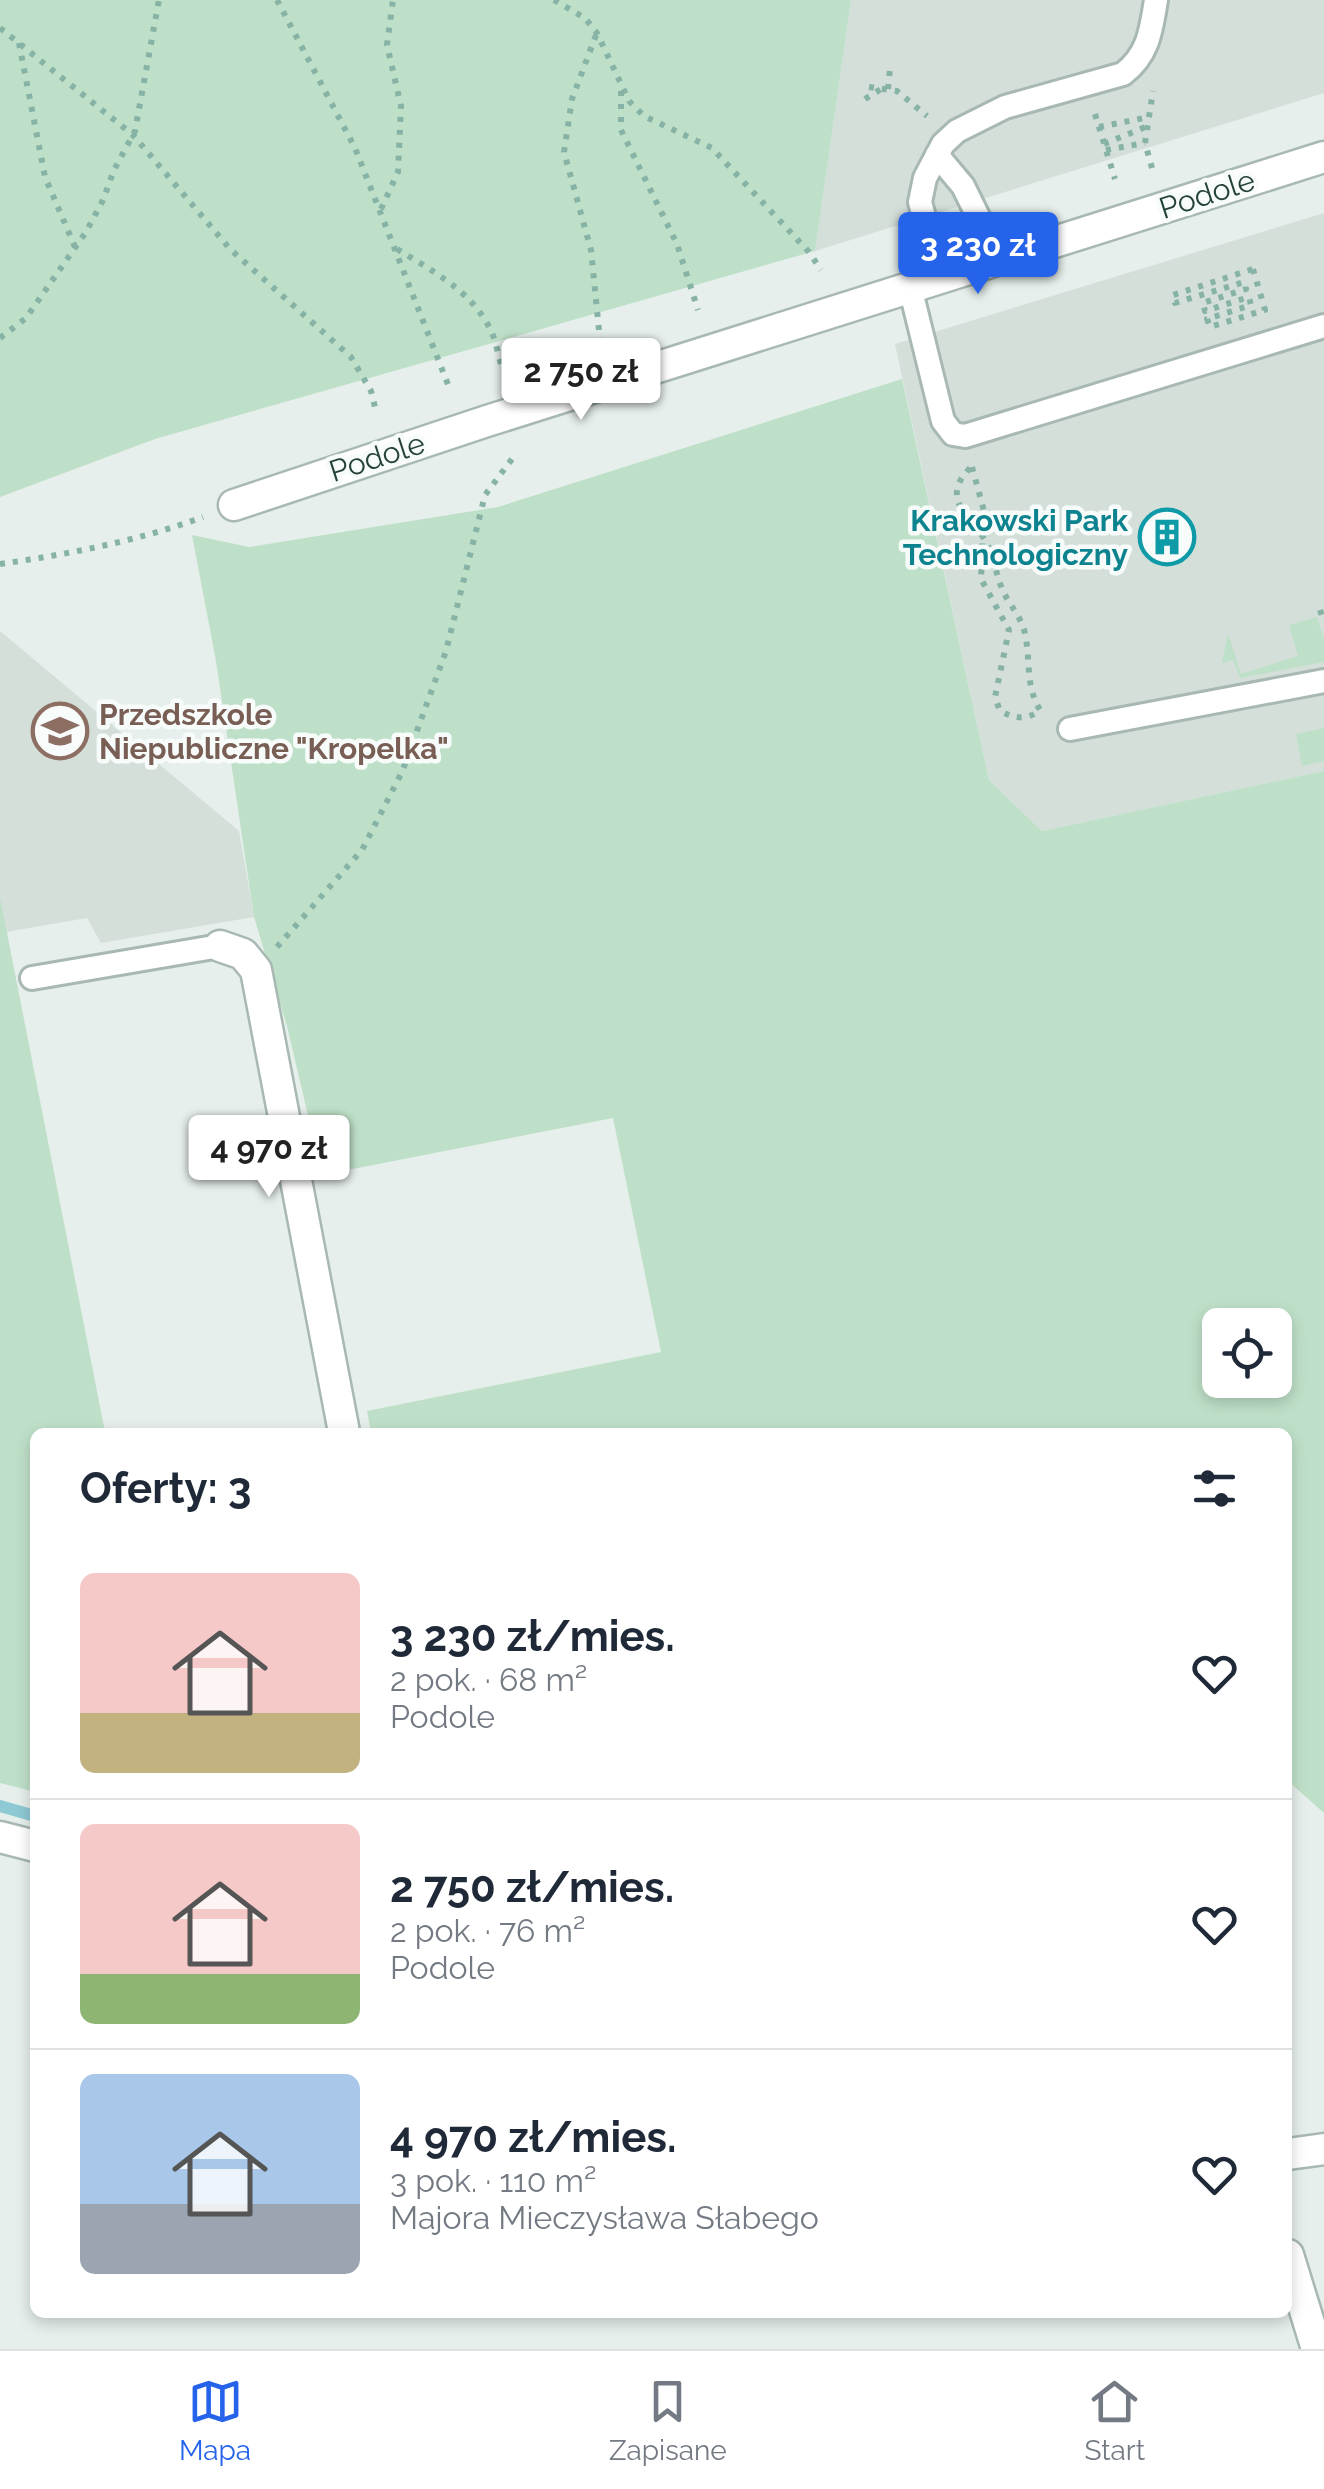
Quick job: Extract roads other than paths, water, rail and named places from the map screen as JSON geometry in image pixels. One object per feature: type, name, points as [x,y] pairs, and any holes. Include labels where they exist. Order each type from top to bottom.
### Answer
[{"type":"street","name":"Podole","points":[[234,506],[910,286],[1324,157]]},
{"type":"street","points":[[220,946],[243,954],[256,970],[343,1428]]},
{"type":"street","points":[[0,1836],[30,1845]]},
{"type":"street","points":[[1292,2153],[1324,2149]]},
{"type":"street","points":[[1292,2269],[1317,2349]]},
{"type":"lane","points":[[940,277],[920,202],[925,178],[943,147],[956,131],[1005,107],[1123,74],[1146,49],[1156,0]]},
{"type":"lane","points":[[943,147],[998,260]]},
{"type":"lane","points":[[910,286],[943,421],[953,434],[965,436],[1324,326]]},
{"type":"lane","points":[[1070,729],[1324,681]]},
{"type":"lane","points":[[32,978],[220,946]]},
{"type":"waterway","points":[[0,1806],[30,1815]]},
{"type":"place","name":"Krakowski Park Technologiczny","points":[[1167,537]]},
{"type":"place","name":"Przedszkole Niepubliczne \"Kropelka\"","points":[[60,731]]}]
